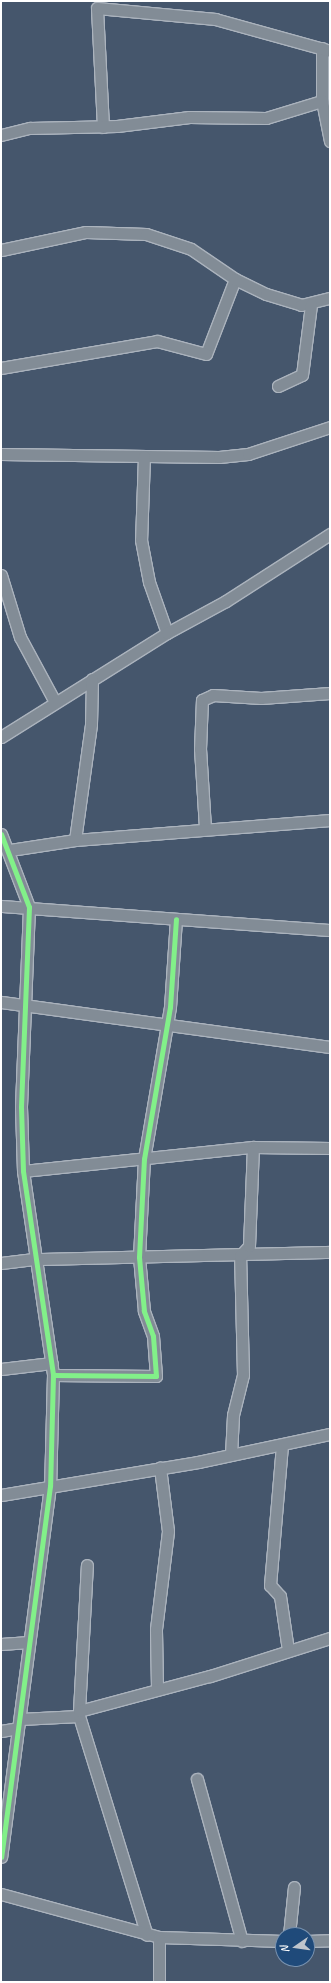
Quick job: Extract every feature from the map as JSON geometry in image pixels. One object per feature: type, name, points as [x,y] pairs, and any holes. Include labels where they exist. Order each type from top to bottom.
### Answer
[{"type":"street","points":[[103,127],[97,8],[215,19],[326,50],[322,100],[330,141]]},
{"type":"street","points":[[1,135],[54,125],[103,127],[189,117],[266,118],[322,100]]},
{"type":"street","points":[[1,250],[86,232],[146,234],[191,249],[235,279],[266,294],[311,305],[330,298]]},
{"type":"street","points":[[1,368],[157,342],[206,354],[235,279]]},
{"type":"street","points":[[278,386],[302,375],[311,305]]},
{"type":"street","points":[[1,454],[144,456],[189,459],[248,454],[330,426]]},
{"type":"street","points":[[144,456],[142,540],[149,582],[167,633]]},
{"type":"street","points":[[1,737],[167,633],[226,601],[330,534]]},
{"type":"street","points":[[1,575],[20,637],[55,702]]},
{"type":"street","points":[[74,840],[90,724],[92,679]]},
{"type":"street","points":[[205,828],[200,749],[202,700],[213,695],[261,698],[330,693]]},
{"type":"street","points":[[10,850],[74,840],[205,828],[330,820]]},
{"type":"street","points":[[1,834],[10,850],[29,907],[21,1107],[23,1171],[53,1375],[50,1486],[1,1857]]},
{"type":"street","points":[[1,906],[330,930]]},
{"type":"street","points":[[53,1375],[156,1376],[153,1336],[144,1311],[139,1257],[144,1159],[167,1026],[176,919]]},
{"type":"street","points":[[1,1002],[167,1026],[330,1047]]},
{"type":"street","points":[[23,1171],[253,1147],[330,1148]]},
{"type":"street","points":[[231,1455],[232,1415],[243,1375],[240,1256],[249,1246],[253,1147]]},
{"type":"street","points":[[1,1263],[36,1259],[240,1256],[330,1252]]},
{"type":"street","points":[[1,1369],[52,1364]]},
{"type":"street","points":[[1,1496],[50,1486],[231,1455],[330,1434]]},
{"type":"street","points":[[282,1445],[270,1584],[280,1596],[288,1650]]},
{"type":"street","points":[[157,1688],[156,1629],[168,1531],[160,1468]]},
{"type":"street","points":[[86,1565],[79,1713],[147,1935]]},
{"type":"street","points":[[1,1731],[19,1724],[79,1713],[157,1688],[210,1676],[288,1650],[330,1638]]},
{"type":"street","points":[[1,1644],[29,1642]]},
{"type":"street","points":[[197,1779],[242,1940]]},
{"type":"street","points":[[290,1927],[294,1887]]},
{"type":"street","points":[[1,1894],[147,1935],[159,1937],[275,1941]]},
{"type":"street","points":[[159,1937],[159,1982]]},
{"type":"street","points":[[315,1941],[330,1940]]},
{"type":"cycle path","points":[[1,834],[29,907],[21,1107],[23,1171],[53,1375],[50,1486],[1,1857]]},
{"type":"cycle path","points":[[53,1375],[156,1376],[153,1336],[144,1311],[139,1257],[144,1159],[170,1007],[176,919]]}]
